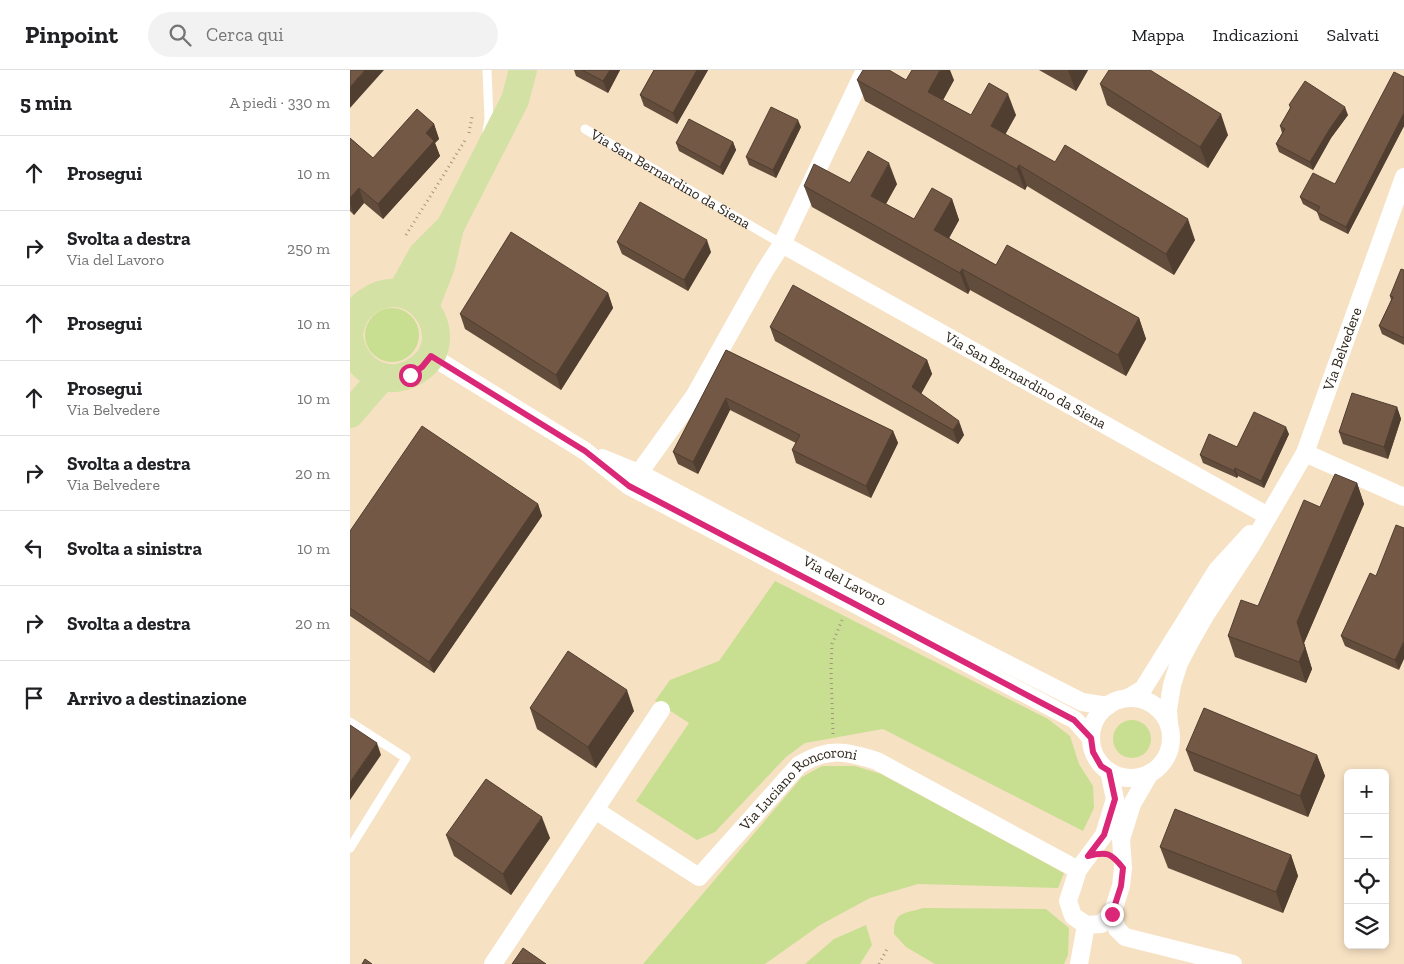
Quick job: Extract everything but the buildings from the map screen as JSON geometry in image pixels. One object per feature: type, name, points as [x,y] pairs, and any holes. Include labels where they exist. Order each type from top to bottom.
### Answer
[{"type":"main road","points":[[425,307],[441,266],[450,227],[479,167],[515,100],[523,70]]},
{"type":"main road","points":[[350,330],[355,313],[363,304],[422,255],[450,227]]},
{"type":"main road","points":[[364,361],[396,378],[410,375],[422,367],[431,356],[435,343],[436,330],[432,318],[425,307],[414,298],[375,293]]},
{"type":"main road","points":[[350,399],[364,361]]},
{"type":"main road","points":[[350,414],[364,361]]},
{"type":"street","points":[[639,473],[695,395],[764,272],[782,244],[865,70]]},
{"type":"street","name":"Via Belvedere","points":[[1169,724],[1170,700],[1179,663],[1206,614],[1239,566],[1305,453],[1400,201],[1404,178]]},
{"type":"street","name":"Via San Bernardino da Siena","points":[[782,244],[1268,516]]},
{"type":"street","name":"Via del Lavoro","points":[[431,356],[585,451],[629,486],[1074,720],[1091,738]]},
{"type":"street","name":"Via del Lavoro","points":[[585,451],[639,473],[858,588],[1082,702],[1108,706]]},
{"type":"street","points":[[1305,453],[1404,496]]},
{"type":"street","name":"Via Belvedere","points":[[1128,698],[1143,688],[1217,570],[1240,543],[1268,516]]},
{"type":"street","points":[[1128,698],[1145,700],[1158,708],[1169,724],[1171,738],[1168,754],[1158,768],[1146,776],[1132,779],[1117,776],[1101,766],[1093,752],[1091,738],[1093,724],[1100,712],[1108,706],[1113,702],[1128,698]]},
{"type":"street","points":[[493,964],[660,710]]},
{"type":"street","name":"Via Luciano Roncoroni","points":[[595,810],[698,877],[799,764],[814,755],[834,752],[854,754],[876,761],[1083,863]]},
{"type":"street","points":[[1109,771],[1115,799],[1104,835],[1083,863],[1068,901],[1073,916],[1086,925],[1101,924],[1112,914],[1121,886],[1123,868],[1122,839],[1132,804],[1150,773]]},
{"type":"street","points":[[1083,863],[1103,852],[1114,856],[1123,868]]},
{"type":"street","points":[[1112,914],[1117,929],[1125,937],[1233,964]]},
{"type":"street","points":[[1079,964],[1086,925]]},
{"type":"lane","points":[[479,167],[487,138],[487,70]]},
{"type":"lane","name":"Via San Bernardino da Siena","points":[[584,129],[782,244]]},
{"type":"lane","points":[[350,722],[406,758],[350,848]]},
{"type":"path","points":[[402,242],[469,134],[474,112]]},
{"type":"path","points":[[834,752],[832,644],[845,614]]},
{"type":"path","points":[[879,964],[887,949]]},
{"type":"green space","points":[[392,308],[402,310],[411,316],[417,325],[419,335],[417,345],[411,354],[402,360],[392,362],[382,360],[373,354],[367,345],[365,335],[367,325],[373,316],[382,310]]},
{"type":"green space","points":[[775,581],[1048,719],[1070,736],[1079,764],[1093,786],[1094,808],[1083,831],[883,729],[805,743],[786,757],[715,832],[697,840],[636,801],[689,723],[655,701],[670,680],[719,661]]},
{"type":"green space","points":[[1132,720],[1146,725],[1151,739],[1146,753],[1132,758],[1118,753],[1113,739],[1118,725]]},
{"type":"green space","points":[[822,766],[855,766],[881,774],[1064,873],[1058,888],[918,884],[870,898],[820,925],[765,964],[643,964],[802,777]]},
{"type":"green space","points":[[923,908],[1046,909],[1069,928],[1068,955],[1064,964],[935,964],[906,947],[894,934],[894,927],[898,917]]},
{"type":"green space","points":[[866,925],[872,945],[860,964],[805,964],[834,939]]},
{"type":"route","points":[[410,375],[422,367],[431,356],[585,451],[629,486],[1074,720],[1091,738],[1093,752],[1101,766],[1109,771],[1115,799],[1104,835],[1088,856],[1103,852],[1114,856],[1123,868],[1121,886],[1112,914]]}]
